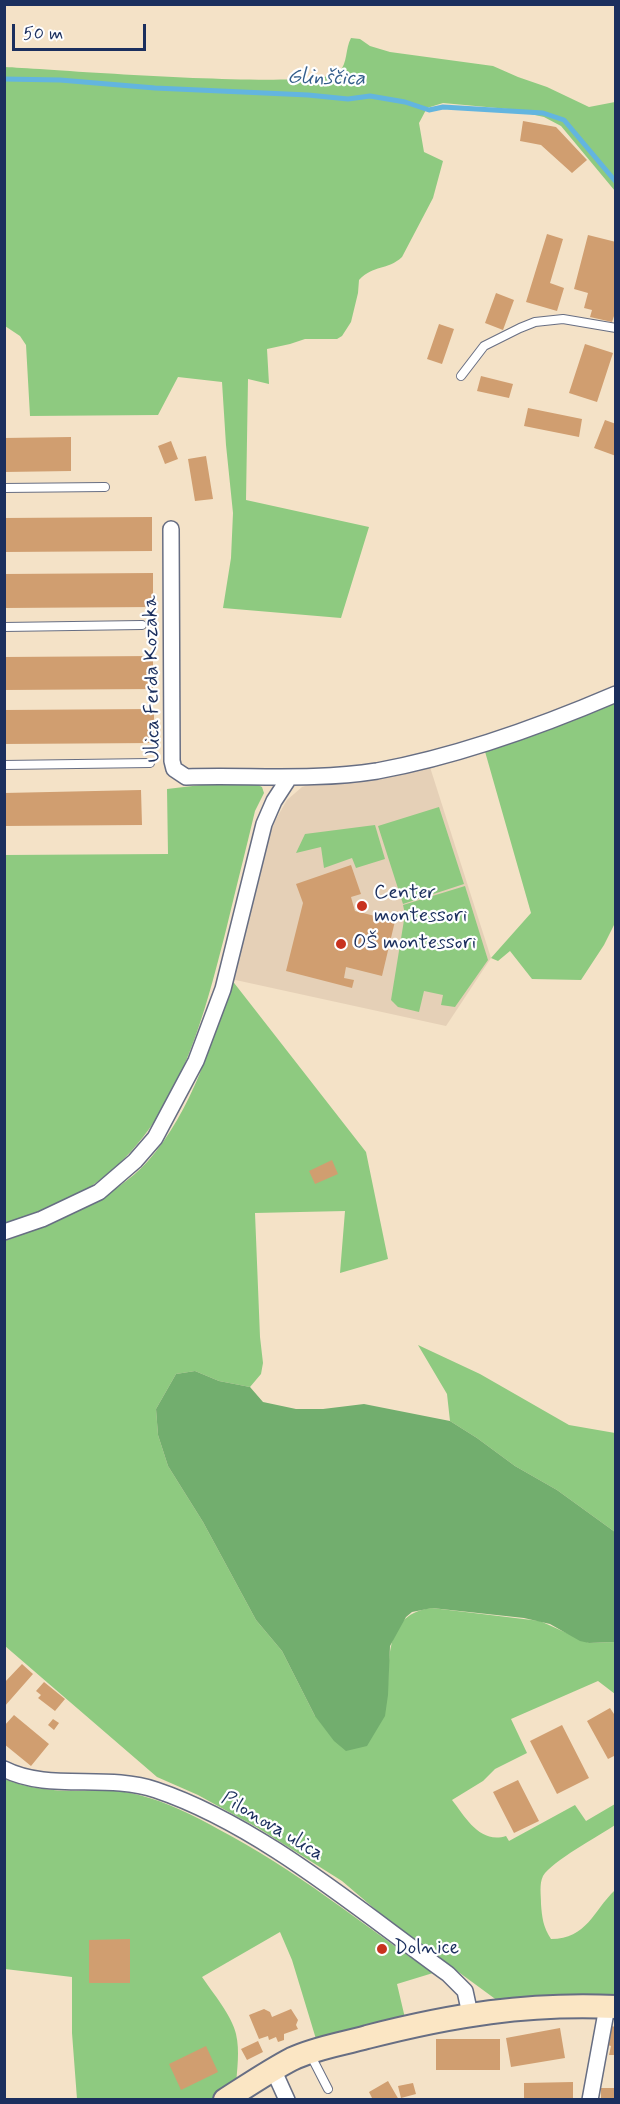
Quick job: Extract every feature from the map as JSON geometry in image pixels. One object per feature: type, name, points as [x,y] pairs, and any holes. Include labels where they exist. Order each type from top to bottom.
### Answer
[{"type":"street","name":"Ulica Ferda Kozaka","points":[[171,529],[172,761],[174,769],[186,777],[289,778],[376,771],[420,762],[469,748],[542,724],[615,694]]},
{"type":"street","points":[[4,1232],[42,1219],[99,1192],[135,1161],[155,1138],[196,1061],[224,989],[264,824],[274,801],[289,778]]},
{"type":"street","name":"Pilonova ulica","points":[[4,1769],[39,1780],[112,1781],[144,1786],[176,1797],[220,1818],[305,1870],[448,1974],[465,1991],[470,2014]]},
{"type":"street","points":[[225,2100],[273,2069],[310,2052],[421,2023],[470,2014],[557,2006],[611,2007],[590,2100]]},
{"type":"street","points":[[273,2069],[287,2100]]},
{"type":"lane","points":[[461,376],[484,346],[520,327],[535,322],[563,320],[615,328]]},
{"type":"lane","points":[[4,488],[105,487]]},
{"type":"lane","points":[[4,627],[142,625]]},
{"type":"lane","points":[[4,765],[150,763]]},
{"type":"lane","points":[[310,2052],[328,2089]]},
{"type":"shaded area","name":"Center montessori","points":[[429,764],[491,958],[446,1026],[231,979],[262,855],[275,821],[287,800],[302,787],[318,782]]},
{"type":"green space","points":[[351,38],[360,39],[370,46],[390,52],[493,66],[547,87],[589,107],[615,102],[615,191],[561,126],[544,117],[508,109],[443,103],[427,108],[419,123],[424,152],[443,161],[433,198],[402,257],[370,272],[359,280],[351,322],[342,336],[337,339],[305,339],[267,349],[269,384],[248,379],[246,500],[369,527],[341,618],[223,608],[231,558],[233,513],[222,382],[178,377],[158,415],[30,416],[26,345],[20,336],[5,326],[5,67],[236,79],[284,80],[320,77],[339,72]]},
{"type":"green space","points":[[615,701],[615,923],[604,945],[581,980],[532,979],[510,951],[498,961],[491,958],[531,913],[484,748]]},
{"type":"green space","points":[[252,782],[262,787],[264,793],[255,811],[208,999],[196,1036],[164,1106],[143,1137],[118,1165],[87,1189],[47,1210],[4,1226],[4,855],[168,854],[167,789]]},
{"type":"green space","points":[[439,807],[464,884],[403,904],[378,826]]},
{"type":"green space","points":[[375,825],[385,859],[356,868],[352,858],[324,868],[321,847],[296,853],[305,834]]},
{"type":"green space","points":[[465,886],[488,960],[455,1007],[441,1005],[443,995],[424,991],[419,1012],[398,1007],[391,1000],[405,914],[403,905]]},
{"type":"green space","points":[[231,979],[366,1152],[388,1259],[340,1273],[345,1211],[255,1213],[263,1363],[261,1374],[250,1387],[219,1381],[195,1371],[176,1374],[156,1409],[158,1435],[168,1466],[203,1522],[256,1620],[282,1651],[315,1716],[388,1695],[390,1653],[398,1628],[405,1619],[417,1612],[432,1608],[540,1621],[589,1643],[615,1642],[615,1694],[598,1681],[511,1719],[527,1753],[495,1769],[483,1781],[452,1800],[474,1828],[489,1836],[506,1836],[509,1841],[575,1805],[586,1821],[615,1804],[615,1825],[556,1863],[543,1876],[540,1890],[543,1922],[551,1939],[563,1938],[581,1929],[615,1890],[615,1996],[498,2001],[389,1921],[342,1881],[258,1828],[198,1795],[157,1777],[5,1646],[5,1241],[42,1227],[100,1199],[134,1175],[148,1161],[177,1120],[189,1098],[217,1027]]},
{"type":"green space","points":[[418,1345],[480,1374],[569,1425],[615,1433],[615,1532],[557,1490],[515,1466],[450,1421],[447,1394]]},
{"type":"green space","points":[[195,1371],[219,1381],[250,1387],[263,1402],[296,1409],[323,1409],[364,1404],[450,1421],[477,1438],[515,1466],[557,1490],[615,1532],[615,1642],[580,1641],[550,1624],[524,1618],[432,1608],[412,1612],[406,1617],[390,1646],[385,1716],[367,1746],[346,1751],[334,1741],[315,1716],[282,1651],[256,1620],[203,1522],[168,1466],[158,1435],[156,1409],[176,1374]]},
{"type":"green space","points":[[4,1779],[49,1790],[107,1790],[131,1793],[180,1809],[274,1861],[433,1973],[397,1984],[405,2018],[316,2039],[292,1960],[280,1932],[202,1977],[234,2027],[238,2047],[236,2086],[215,2099],[77,2099],[72,2033],[72,1977],[5,1969]]},
{"type":"building","points":[[523,121],[556,127],[587,160],[572,173],[541,145],[520,141]]},
{"type":"building","points":[[547,234],[563,239],[550,283],[564,288],[557,311],[526,302]]},
{"type":"building","points":[[588,235],[616,242],[616,310],[612,322],[590,317],[592,310],[584,308],[588,293],[574,289]]},
{"type":"building","points":[[496,293],[514,300],[503,330],[485,323]]},
{"type":"building","points":[[439,324],[454,329],[442,364],[427,359]]},
{"type":"building","points":[[585,344],[613,353],[597,402],[569,393]]},
{"type":"building","points":[[481,376],[513,384],[509,398],[477,391]]},
{"type":"building","points":[[528,408],[582,419],[579,437],[524,426]]},
{"type":"building","points":[[605,420],[616,424],[616,456],[594,448]]},
{"type":"building","points":[[71,437],[71,471],[4,472],[4,438]]},
{"type":"building","points":[[171,441],[178,459],[165,464],[158,446]]},
{"type":"building","points":[[206,456],[213,499],[195,501],[188,459]]},
{"type":"building","points":[[152,517],[152,551],[4,552],[4,518]]},
{"type":"building","points":[[153,573],[153,607],[4,608],[4,574]]},
{"type":"building","points":[[153,656],[153,689],[4,690],[4,657]]},
{"type":"building","points":[[154,709],[154,743],[4,744],[4,710]]},
{"type":"building","points":[[141,790],[142,825],[4,826],[4,793]]},
{"type":"building","name":"OŠ montessori","points":[[351,865],[361,894],[351,897],[355,911],[395,921],[382,976],[346,967],[344,978],[354,980],[352,988],[286,971],[303,903],[296,884]]},
{"type":"building","points":[[332,1160],[338,1174],[315,1184],[309,1171]]},
{"type":"building","points":[[22,1664],[33,1674],[4,1707],[4,1683]]},
{"type":"building","points":[[44,1682],[65,1699],[55,1711],[38,1698],[41,1695],[36,1691]]},
{"type":"building","points":[[610,1708],[616,1717],[616,1755],[608,1759],[587,1721]]},
{"type":"building","points":[[14,1715],[49,1744],[31,1766],[4,1744],[4,1726]]},
{"type":"building","points":[[53,1719],[59,1723],[54,1730],[48,1725]]},
{"type":"building","points":[[562,1725],[589,1778],[557,1794],[530,1741]]},
{"type":"building","points":[[518,1780],[539,1821],[514,1833],[493,1792]]},
{"type":"building","points":[[130,1939],[130,1983],[89,1983],[89,1940]]},
{"type":"building","points":[[264,2009],[270,2012],[272,2017],[291,2009],[298,2020],[296,2025],[298,2029],[284,2034],[284,2040],[278,2042],[276,2037],[269,2040],[268,2036],[259,2039],[249,2015]]},
{"type":"building","points":[[611,2026],[616,2027],[616,2055],[609,2055],[611,2046],[607,2045]]},
{"type":"building","points":[[560,2028],[565,2058],[511,2067],[506,2038]]},
{"type":"building","points":[[436,2039],[500,2039],[500,2070],[436,2070]]},
{"type":"building","points":[[258,2041],[263,2052],[247,2060],[241,2049]]},
{"type":"building","points":[[206,2046],[218,2072],[181,2090],[169,2064]]},
{"type":"building","points":[[388,2081],[399,2100],[373,2100],[369,2092]]},
{"type":"building","points":[[573,2082],[573,2100],[524,2100],[524,2083]]},
{"type":"building","points":[[413,2083],[416,2094],[401,2098],[398,2086]]},
{"type":"building","points":[[601,2088],[616,2088],[616,2100],[601,2100]]},
{"type":"waterway","name":"Glinščica","points":[[4,79],[60,80],[348,99],[370,96],[405,102],[429,110],[443,107],[543,113],[564,120],[616,182]]},
{"type":"place","name":"Center montessori","points":[[362,906]]},
{"type":"place","name":"OŠ montessori","points":[[341,944]]},
{"type":"place","name":"Dolnice","points":[[382,1949]]}]
